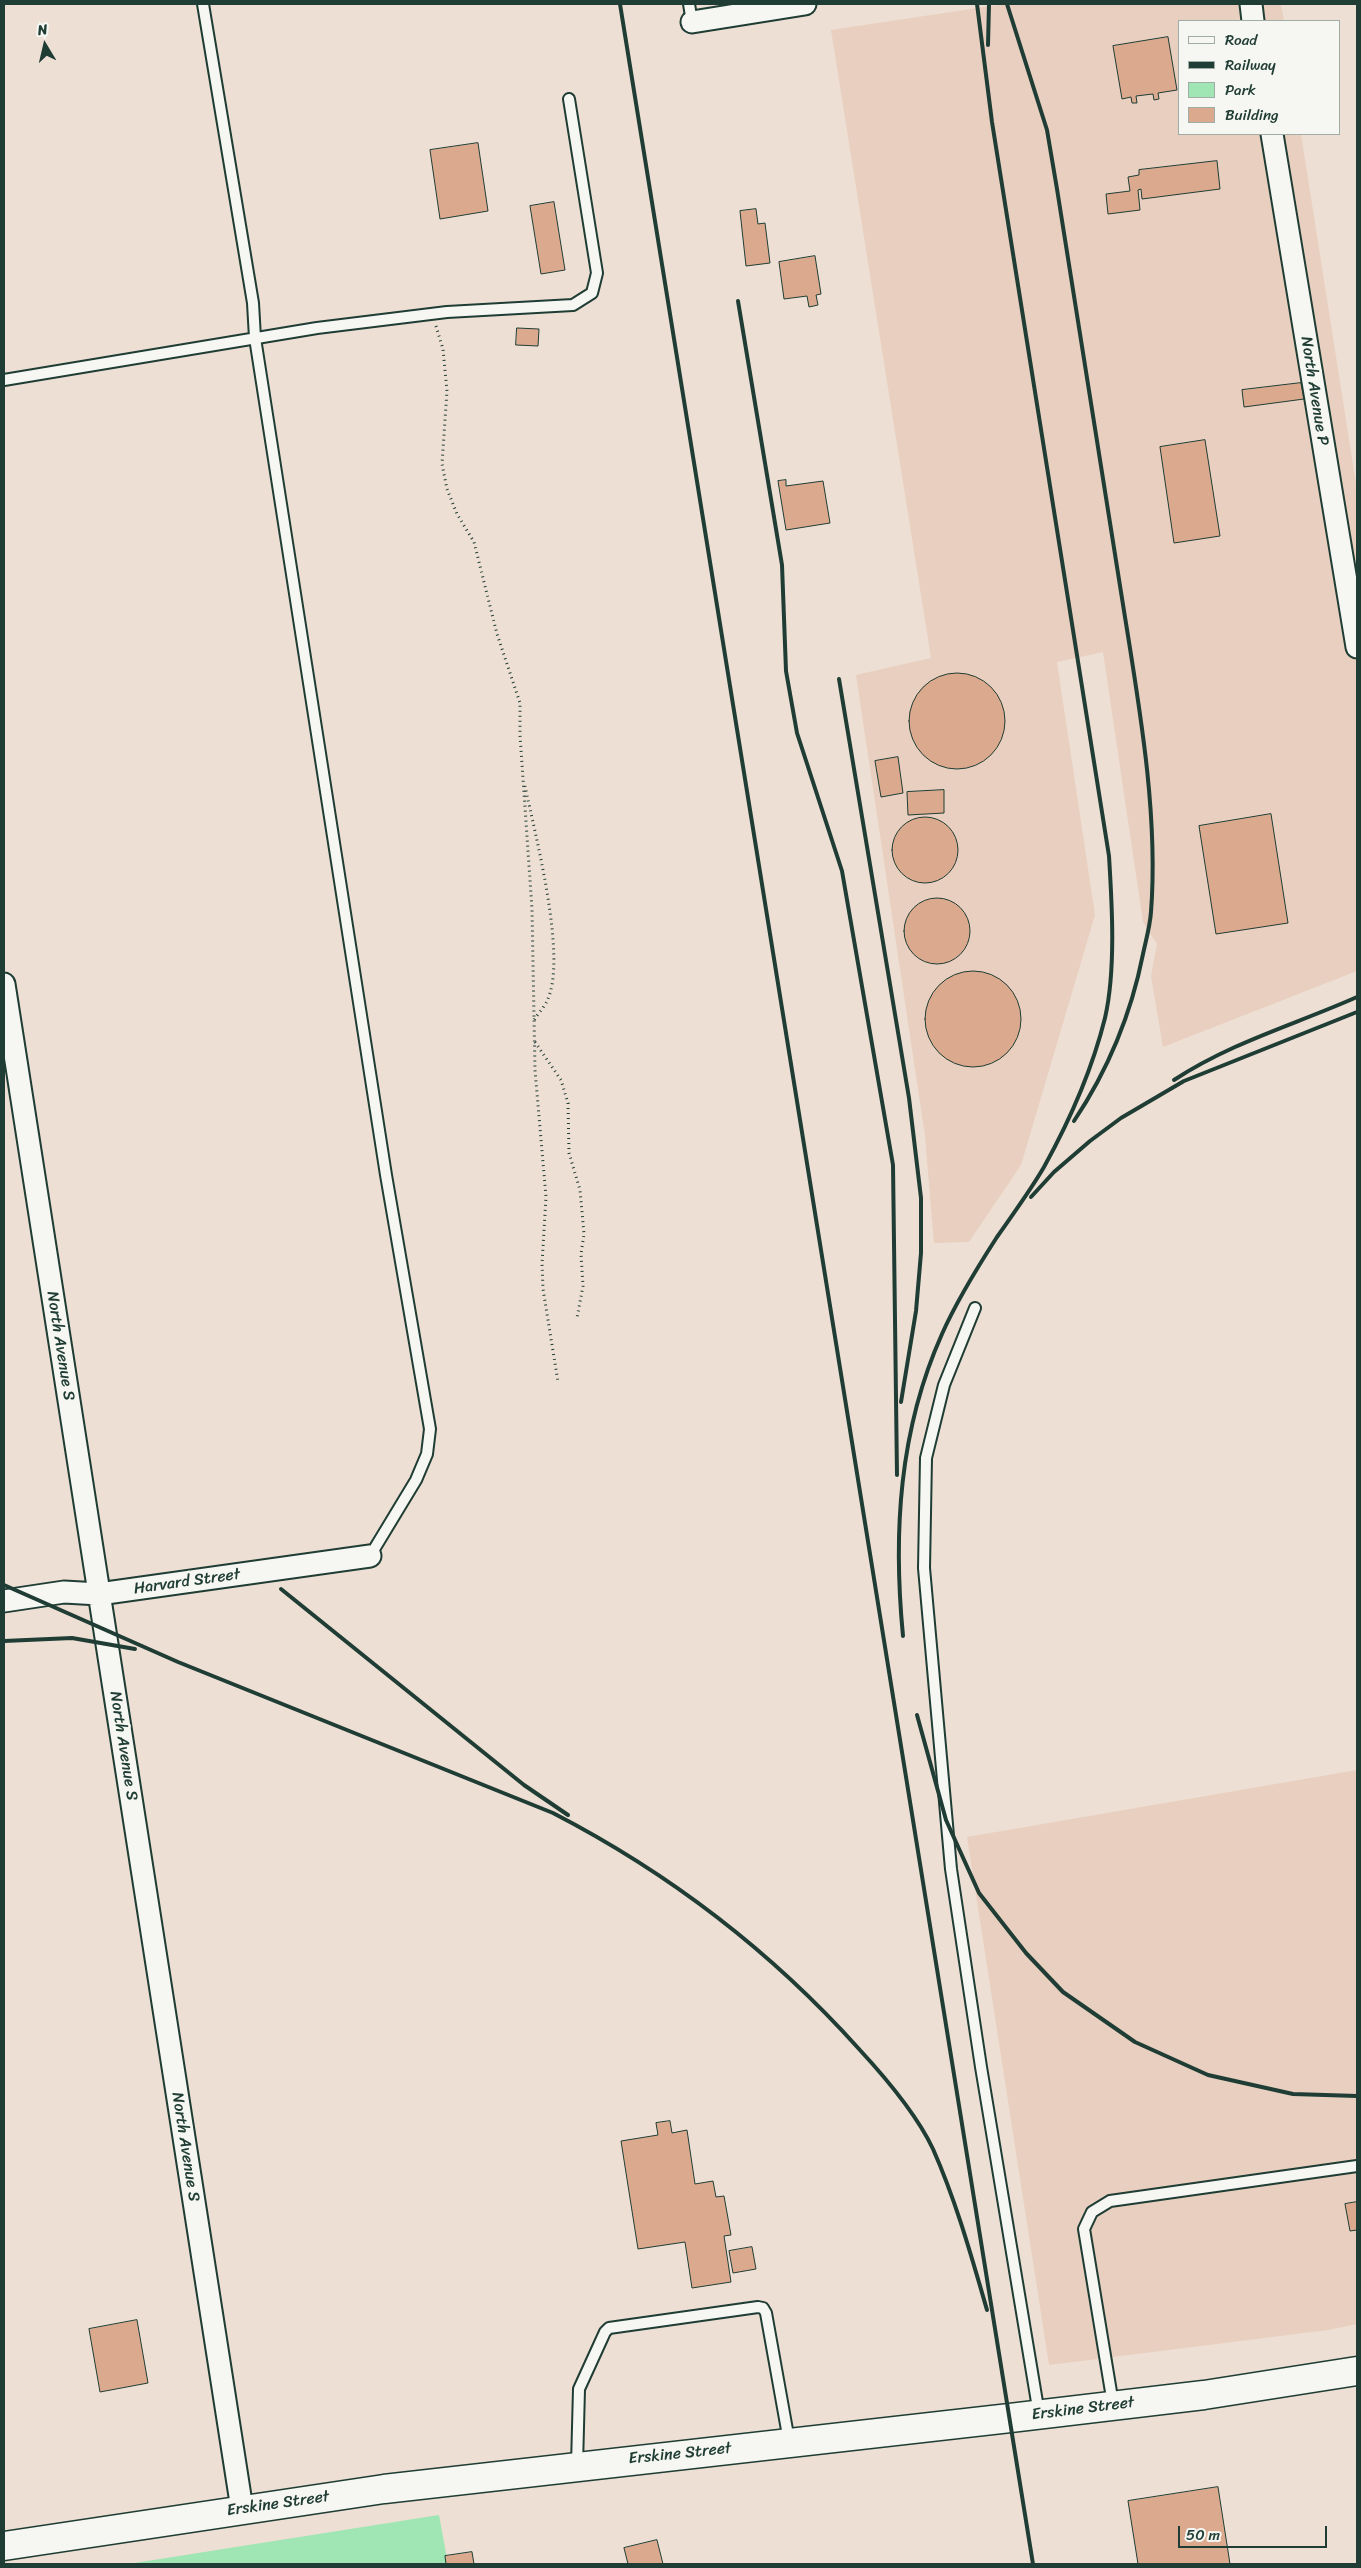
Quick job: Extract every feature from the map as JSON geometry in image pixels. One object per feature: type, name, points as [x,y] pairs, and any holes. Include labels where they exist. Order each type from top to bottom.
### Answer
[{"type":"main road","name":"Erskine Street","points":[[4,2546],[384,2488],[1039,2415],[1290,2383],[1357,2370]]},
{"type":"street","points":[[691,13],[805,4]]},
{"type":"street","points":[[1250,4],[1253,20]]},
{"type":"street","name":"North Avenue P","points":[[1272,135],[1357,647]]},
{"type":"street","name":"North Avenue S","points":[[4,984],[242,2509]]},
{"type":"street","name":"Harvard Street","points":[[4,1601],[64,1592],[99,1594],[370,1556]]},
{"type":"lane","points":[[203,4],[253,302],[255,338],[386,1175],[430,1429],[427,1454],[416,1480],[370,1556]]},
{"type":"lane","points":[[4,380],[317,328],[433,314],[573,305],[592,293],[598,273],[568,99]]},
{"type":"lane","points":[[974,1308],[944,1385],[926,1458],[924,1568],[951,1869],[981,2067],[1039,2415]]},
{"type":"lane","points":[[1113,2406],[1084,2229],[1092,2212],[1110,2201],[1357,2166]]},
{"type":"lane","points":[[578,2465],[579,2389],[605,2332],[609,2328],[758,2307],[763,2308],[766,2313],[789,2442]]},
{"type":"path","points":[[433,314],[443,349],[447,391],[442,464],[447,489],[474,542],[497,634],[520,703],[522,775],[532,910],[535,1042],[546,1197],[542,1264],[543,1289],[558,1382]]},
{"type":"path","points":[[522,775],[551,918],[554,967],[548,1000],[534,1020]]},
{"type":"path","points":[[535,1042],[562,1080],[568,1102],[569,1153],[580,1190],[584,1234],[581,1254],[583,1286],[577,1318]]},
{"type":"shaded area","points":[[1004,4],[1281,4],[1284,20],[1178,20],[1178,135],[1301,135],[1357,490],[1357,971],[1163,1047],[1151,976],[1157,944],[1143,922],[1103,652],[1057,662],[1095,915],[1021,1165],[969,1242],[934,1243],[925,1136],[856,675],[931,658],[831,30]]},
{"type":"shaded area","points":[[1357,1770],[1357,2324],[1328,2330],[1049,2365],[967,1837]]},
{"type":"green space","points":[[439,2515],[448,2564],[128,2564]]},
{"type":"building","points":[[1168,37],[1177,90],[1158,93],[1159,99],[1154,100],[1153,94],[1136,96],[1137,103],[1132,103],[1131,97],[1122,99],[1113,46]]},
{"type":"building","points":[[478,143],[488,211],[440,219],[430,150]]},
{"type":"building","points":[[1217,161],[1220,189],[1142,199],[1141,189],[1138,190],[1140,210],[1108,214],[1106,194],[1130,191],[1128,177],[1139,175],[1139,170]]},
{"type":"building","points":[[554,202],[565,270],[541,274],[530,206]]},
{"type":"building","points":[[756,209],[758,224],[765,223],[770,263],[746,266],[740,211]]},
{"type":"building","points":[[815,256],[821,294],[816,295],[818,305],[809,307],[807,296],[784,299],[779,262]]},
{"type":"building","points":[[517,328],[539,329],[538,346],[516,345]]},
{"type":"building","points":[[1301,383],[1304,399],[1244,407],[1242,390]]},
{"type":"building","points":[[1205,440],[1220,536],[1174,543],[1160,447]]},
{"type":"building","points":[[786,480],[786,486],[823,481],[830,523],[786,530],[778,481]]},
{"type":"building","points":[[957,673],[975,677],[991,687],[1001,703],[1005,721],[1001,739],[991,755],[975,765],[957,769],[939,765],[923,755],[913,739],[909,721],[913,703],[923,687],[939,677]]},
{"type":"building","points":[[898,757],[903,793],[881,797],[875,761]]},
{"type":"building","points":[[944,790],[944,813],[908,815],[907,792]]},
{"type":"building","points":[[1271,814],[1288,923],[1216,934],[1199,826]]},
{"type":"building","points":[[931,817],[949,826],[956,837],[958,850],[956,863],[949,874],[938,881],[919,883],[901,874],[894,863],[892,844],[901,826],[912,819]]},
{"type":"building","points":[[937,898],[950,900],[965,913],[968,918],[970,931],[968,944],[955,959],[950,962],[937,964],[924,962],[909,949],[906,944],[904,931],[906,918],[919,903],[924,900]]},
{"type":"building","points":[[973,971],[991,975],[1007,985],[1017,1001],[1021,1019],[1017,1037],[1007,1053],[991,1063],[973,1067],[955,1063],[939,1053],[929,1037],[925,1019],[929,1001],[939,985],[955,975]]},
{"type":"building","points":[[670,2121],[672,2133],[687,2130],[695,2184],[713,2181],[716,2197],[724,2196],[731,2235],[724,2236],[731,2282],[692,2288],[685,2242],[638,2249],[621,2141],[658,2135],[656,2123]]},
{"type":"building","points":[[1357,2202],[1357,2230],[1350,2231],[1345,2204]]},
{"type":"building","points":[[752,2247],[756,2269],[733,2273],[729,2251]]},
{"type":"building","points":[[137,2320],[148,2383],[100,2392],[89,2329]]},
{"type":"building","points":[[1218,2487],[1230,2564],[1138,2564],[1128,2501]]},
{"type":"building","points":[[657,2540],[663,2564],[628,2564],[624,2548]]},
{"type":"building","points":[[472,2552],[474,2564],[446,2564],[445,2556]]},
{"type":"railway","points":[[620,4],[1033,2564]]},
{"type":"railway","points":[[903,1636],[899,1559],[900,1520],[908,1445],[916,1407],[928,1370],[948,1321],[975,1272],[1039,1176],[1071,1113],[1087,1076],[1100,1037],[1108,999],[1112,958],[1109,856],[992,122],[977,4]]},
{"type":"railway","points":[[988,45],[989,4]]},
{"type":"railway","points":[[1007,4],[1047,130],[1140,711],[1152,833],[1153,873],[1150,917],[1138,977],[1125,1020],[1108,1062],[1074,1121]]},
{"type":"railway","points":[[738,301],[782,565],[786,671],[797,733],[842,871],[893,1165],[897,1475]]},
{"type":"railway","points":[[839,679],[909,1098],[921,1198],[921,1253],[916,1311],[901,1402]]},
{"type":"railway","points":[[1174,1080],[1241,1044],[1357,997]]},
{"type":"railway","points":[[1031,1197],[1054,1172],[1090,1141],[1121,1118],[1184,1081],[1357,1012]]},
{"type":"railway","points":[[4,1585],[178,1662],[553,1813],[596,1836],[678,1888],[717,1917],[791,1980],[826,2013],[899,2096],[933,2149],[963,2228],[987,2310]]},
{"type":"railway","points":[[281,1589],[524,1785],[568,1815]]},
{"type":"railway","points":[[4,1641],[72,1638],[135,1649]]},
{"type":"railway","points":[[917,1715],[946,1820],[979,1893],[1026,1953],[1063,1992],[1135,2042],[1208,2075],[1293,2094],[1357,2096]]}]
